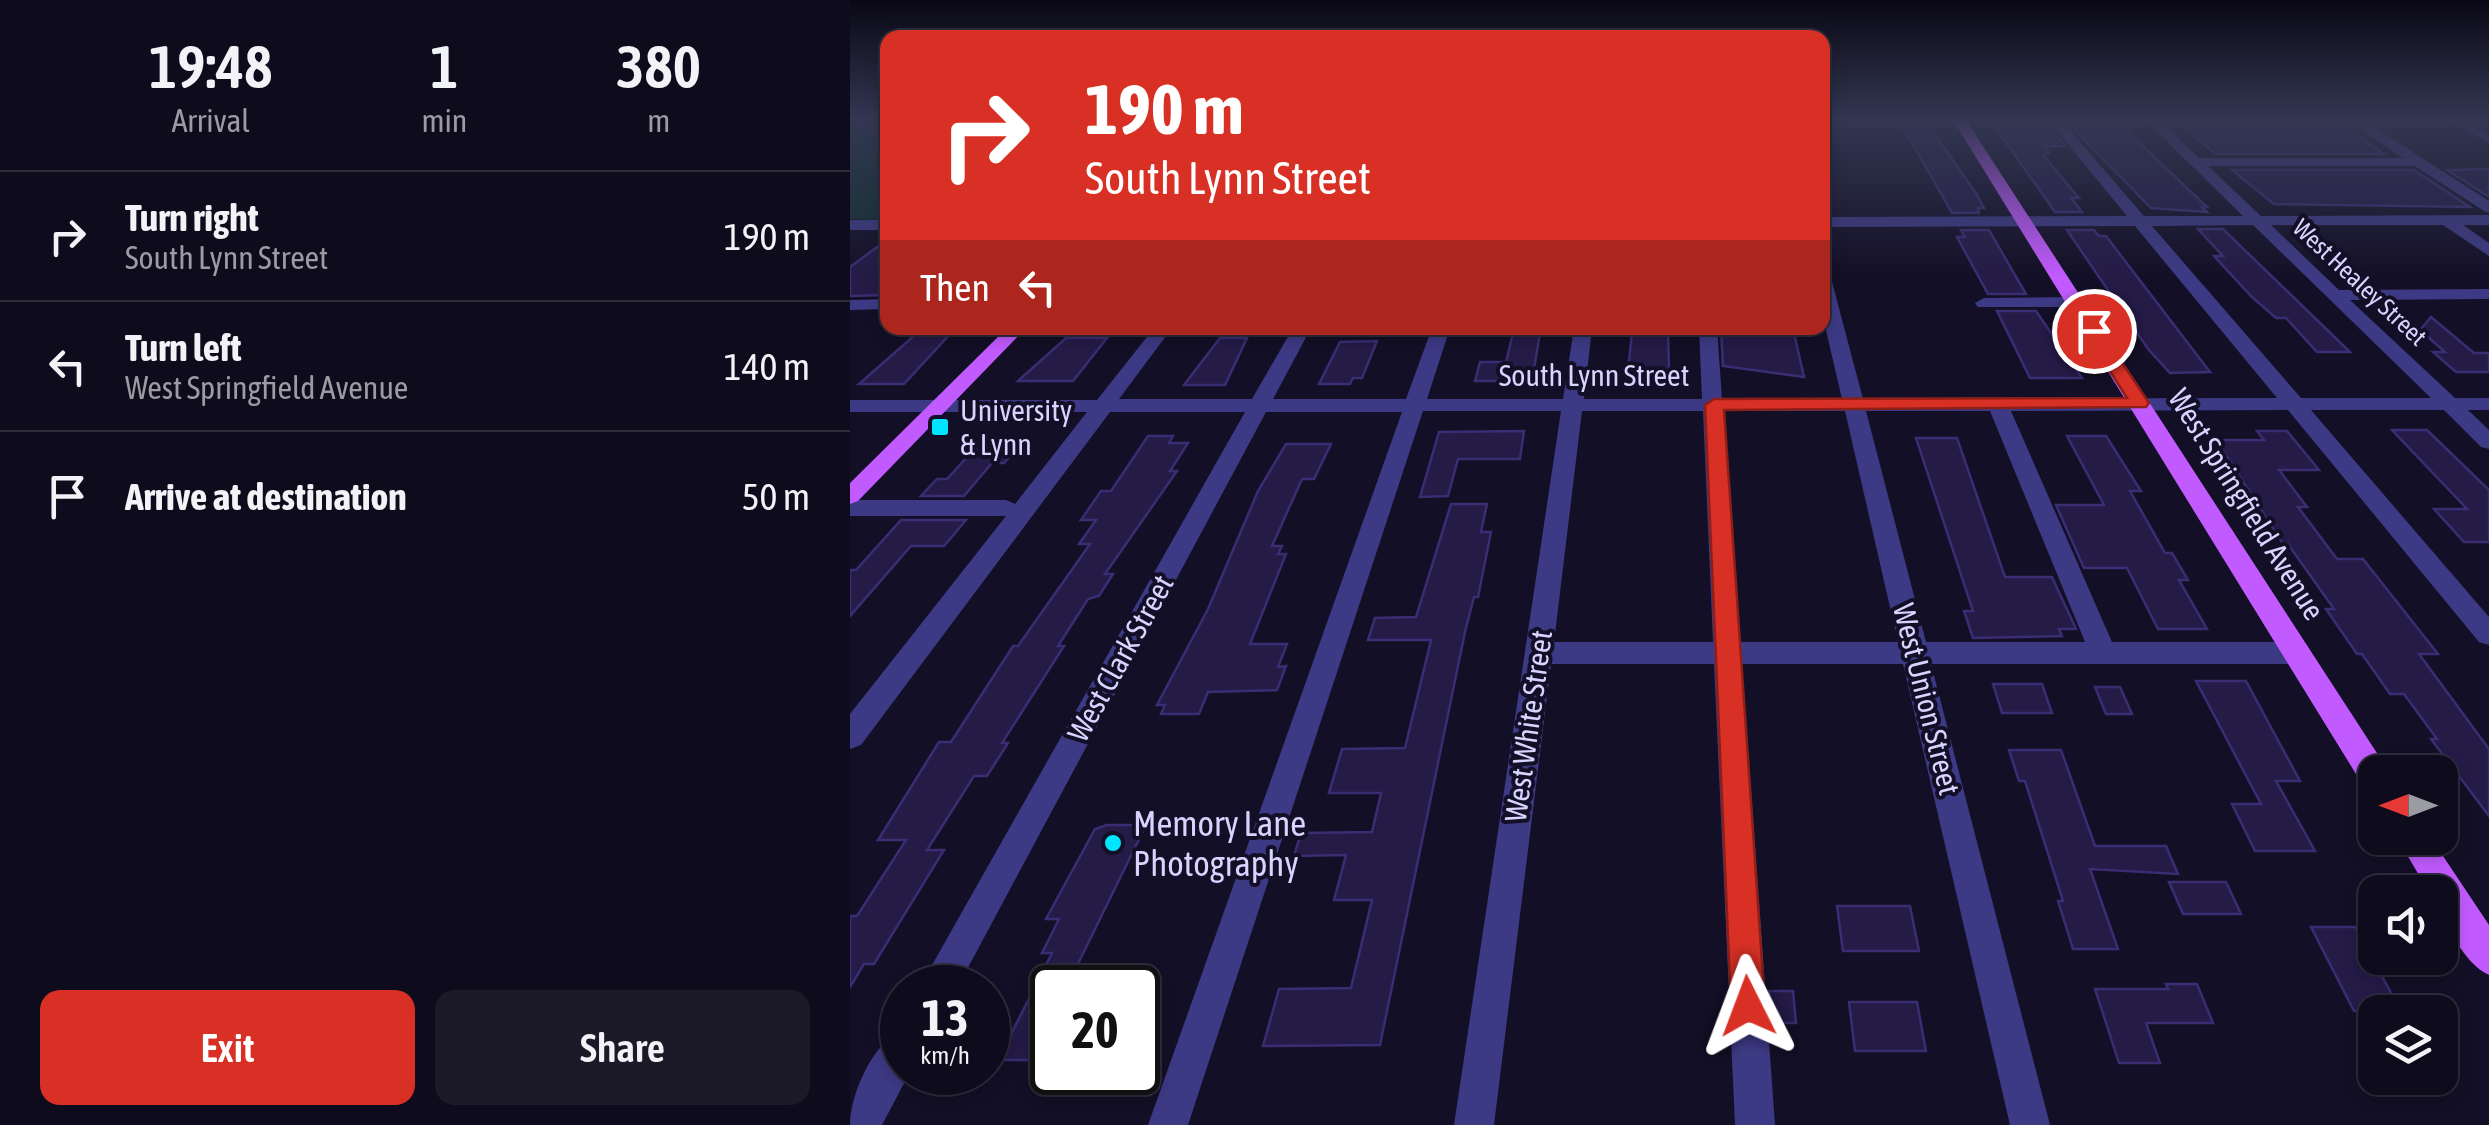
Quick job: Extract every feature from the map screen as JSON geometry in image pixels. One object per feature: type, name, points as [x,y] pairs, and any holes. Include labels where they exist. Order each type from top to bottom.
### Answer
[{"type":"main road","name":"West Springfield Avenue","points":[[1992,172],[2361,755]]},
{"type":"main road","points":[[850,496],[1010,335]]},
{"type":"main road","points":[[2425,855],[2489,957]]},
{"type":"street","points":[[2097,172],[2489,634]]},
{"type":"street","name":"West Healey Street","points":[[2205,172],[2489,442]]},
{"type":"street","points":[[2434,172],[2489,208]]},
{"type":"street","points":[[2446,220],[2489,252]]},
{"type":"street","points":[[1830,222],[2489,220]]},
{"type":"street","points":[[850,225],[879,225]]},
{"type":"street","points":[[850,240],[879,225]]},
{"type":"street","points":[[2337,295],[2489,294]]},
{"type":"street","points":[[1984,303],[2075,302]]},
{"type":"street","points":[[850,304],[880,304]]},
{"type":"street","name":"West Union Street","points":[[1830,305],[2030,1125]]},
{"type":"street","points":[[850,736],[1159,335]]},
{"type":"street","name":"West Clark Street","points":[[950,965],[1298,335]]},
{"type":"street","points":[[1168,1125],[1440,335]]},
{"type":"street","name":"West White Street","points":[[1474,1125],[1581,335]]},
{"type":"street","points":[[1709,335],[1755,1125]]},
{"type":"street","name":"South Lynn Street","points":[[850,406],[2489,404]]},
{"type":"street","points":[[1998,405],[2102,650]]},
{"type":"street","points":[[850,508],[1006,508]]},
{"type":"street","points":[[1538,653],[2102,650],[2297,654]]},
{"type":"street","points":[[860,1125],[880,1089]]},
{"type":"green space","points":[[850,172],[880,172],[880,220],[850,219]]},
{"type":"building","points":[[1929,172],[1961,172],[1984,208],[1978,208],[1979,213],[1952,213]]},
{"type":"building","points":[[2027,172],[2058,172],[2079,198],[2071,198],[2082,212],[2055,212]]},
{"type":"building","points":[[2116,172],[2171,172],[2207,207],[2202,207],[2207,212],[2151,208]]},
{"type":"building","points":[[2235,172],[2418,172],[2470,207],[2274,204]]},
{"type":"building","points":[[2451,172],[2489,172],[2489,197]]},
{"type":"building","points":[[2198,229],[2223,229],[2350,352],[2317,352],[2286,318],[2276,318],[2252,297],[2214,256],[2223,256]]},
{"type":"building","points":[[1961,230],[1989,230],[2026,294],[1988,294],[1957,237],[1965,237]]},
{"type":"building","points":[[2067,230],[2094,230],[2099,236],[2106,236],[2210,372],[2170,373],[2148,349]]},
{"type":"building","points":[[880,245],[880,295],[850,296],[850,267]]},
{"type":"building","points":[[1997,311],[2036,311],[2082,378],[2030,378]]},
{"type":"building","points":[[2431,317],[2474,353],[2489,353],[2489,372],[2456,372],[2433,352],[2445,352],[2420,330]]},
{"type":"building","points":[[915,335],[949,335],[904,384],[859,384]]},
{"type":"building","points":[[1513,335],[1540,335],[1532,381],[1475,381],[1480,362],[1506,362]]},
{"type":"building","points":[[1632,335],[1668,335],[1669,369],[1661,369],[1662,373],[1628,370]]},
{"type":"building","points":[[1721,335],[1794,335],[1804,377],[1723,366]]},
{"type":"building","points":[[1066,338],[1107,338],[1073,381],[1018,381]]},
{"type":"building","points":[[1220,338],[1247,338],[1225,385],[1184,385]]},
{"type":"building","points":[[1377,341],[1362,378],[1353,378],[1350,384],[1319,384],[1340,342]]},
{"type":"building","points":[[2392,430],[2427,430],[2489,490],[2489,542],[2464,542],[2434,509],[2467,509]]},
{"type":"building","points":[[1524,431],[1520,459],[1458,459],[1448,496],[1420,497],[1439,432]]},
{"type":"building","points":[[2257,431],[2287,431],[2319,470],[2279,470],[2307,507],[2298,507],[2337,559],[2363,559],[2438,654],[2419,654],[2489,749],[2489,816],[2458,775],[2458,755],[2443,755],[2431,739],[2437,739],[2404,694],[2390,694],[2362,654],[2357,654],[2326,609],[2334,609],[2288,544],[2283,544],[2216,440],[2264,440]]},
{"type":"building","points":[[1148,436],[1173,436],[1169,443],[1188,443],[1170,471],[1177,471],[1105,574],[1113,574],[1099,596],[1088,599],[1058,646],[1064,646],[1002,743],[1008,743],[987,776],[974,776],[927,850],[944,850],[874,964],[864,964],[850,987],[850,916],[857,916],[906,840],[878,840],[939,742],[951,742],[1013,646],[1018,646],[1090,544],[1079,544],[1096,520],[1081,520],[1101,491],[1111,491]]},
{"type":"building","points":[[2067,436],[2106,436],[2141,491],[2130,491],[2165,553],[2172,553],[2188,580],[2179,580],[2207,629],[2158,629],[2127,568],[2084,568],[2056,505],[2104,505]]},
{"type":"building","points":[[1916,438],[1957,438],[2005,577],[2052,577],[2076,629],[2059,629],[2062,636],[1973,638],[1964,611],[1973,611]]},
{"type":"building","points":[[980,443],[1022,443],[1004,463],[992,463],[964,496],[921,496],[937,479],[947,479]]},
{"type":"building","points":[[1286,444],[1331,444],[1314,479],[1302,479],[1272,546],[1282,546],[1278,554],[1286,554],[1250,644],[1287,644],[1278,667],[1286,666],[1277,690],[1208,692],[1199,714],[1161,714],[1165,705],[1157,705],[1208,609],[1258,491]]},
{"type":"building","points":[[1451,504],[1487,504],[1481,532],[1491,532],[1478,597],[1474,597],[1465,632],[1380,1045],[1263,1046],[1279,989],[1351,988],[1372,900],[1334,900],[1346,855],[1294,856],[1301,833],[1372,832],[1381,793],[1329,793],[1342,749],[1405,748],[1431,640],[1368,640],[1375,618],[1416,617]]},
{"type":"building","points":[[901,520],[966,520],[944,546],[911,546],[850,616],[850,570],[856,570]]},
{"type":"building","points":[[2196,681],[2246,681],[2300,781],[2276,781],[2315,851],[2255,851],[2232,804],[2261,804]]},
{"type":"building","points":[[1993,684],[2042,684],[2052,713],[2002,713]]},
{"type":"building","points":[[2095,687],[2120,687],[2132,714],[2106,714]]},
{"type":"building","points":[[2009,750],[2061,750],[2095,846],[2166,846],[2178,874],[2090,869],[2118,949],[2073,949],[2058,901],[2063,901],[2025,781],[2019,781]]},
{"type":"building","points":[[1107,825],[1146,825],[1077,965],[1046,965],[1052,953],[1042,953],[1059,919],[1046,919],[1095,829]]},
{"type":"building","points":[[2169,882],[2226,882],[2241,914],[2183,914]]},
{"type":"building","points":[[1837,906],[1910,906],[1919,951],[1843,951]]},
{"type":"building","points":[[2311,927],[2355,927],[2358,975],[2381,975],[2392,995],[2358,995],[2358,1011],[2354,1011]]},
{"type":"building","points":[[2166,984],[2197,984],[2213,1023],[2146,1023],[2160,1063],[2119,1063],[2095,989],[2168,989]]},
{"type":"building","points":[[1769,991],[1793,991],[1796,1023],[1771,1023]]},
{"type":"building","points":[[1030,997],[1030,1060],[1010,1060],[1010,1036]]},
{"type":"building","points":[[1849,1002],[1917,1002],[1926,1051],[1855,1051]]},
{"type":"place","name":"University & Lynn","points":[[940,427]]},
{"type":"place","name":"Memory Lane Photography","points":[[1113,843]]},
{"type":"route","points":[[1748,1006],[1714,405],[2140,403],[2094,331]]}]
